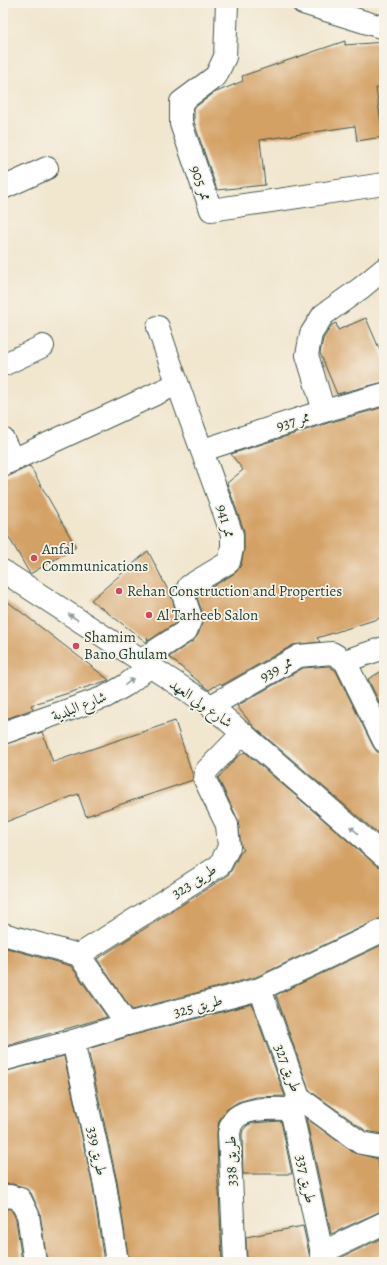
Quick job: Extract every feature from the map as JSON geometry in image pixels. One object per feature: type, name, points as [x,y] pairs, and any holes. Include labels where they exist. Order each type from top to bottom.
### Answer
[{"type":"street","name":"ممر 905","points":[[227,3],[225,57],[216,76],[181,102],[180,124],[211,210],[384,184]]},
{"type":"street","points":[[303,3],[384,28]]},
{"type":"street","points":[[3,188],[48,168]]},
{"type":"street","points":[[324,411],[307,355],[311,334],[323,315],[361,288],[384,269]]},
{"type":"street","name":"ممر 941","points":[[144,664],[186,631],[191,618],[184,597],[189,586],[229,562],[232,549],[232,535],[203,450],[177,384],[158,328]]},
{"type":"street","points":[[3,365],[43,346]]},
{"type":"street","points":[[3,439],[8,463],[177,384]]},
{"type":"street","name":"ممر 937","points":[[203,450],[324,411],[384,394]]},
{"type":"street","name":"شارع ولي العهد","points":[[3,570],[210,706],[380,846]]},
{"type":"street","points":[[384,648],[345,661],[384,741]]},
{"type":"street","name":"ممر 939","points":[[210,706],[299,656],[332,653],[345,661]]},
{"type":"street","name":"شارع البلدية","points":[[3,733],[105,697],[126,684],[144,664]]},
{"type":"street","name":"طريق 323","points":[[79,955],[220,865],[229,847],[227,825],[204,780],[206,771],[243,733]]},
{"type":"street","name":"طريق 325","points":[[3,1060],[73,1041],[127,1024],[260,989],[384,930]]},
{"type":"street","points":[[3,934],[79,955],[127,1024]]},
{"type":"street","name":"طريق 327","points":[[260,989],[295,1103],[362,1144],[384,1147]]},
{"type":"street","name":"طريق 339","points":[[73,1041],[105,1185],[117,1262]]},
{"type":"street","name":"طريق 337","points":[[295,1103],[323,1257]]},
{"type":"street","name":"طريق 338","points":[[235,1262],[229,1133],[232,1123],[240,1115],[249,1111],[295,1103]]},
{"type":"street","points":[[3,1197],[10,1196],[20,1199],[28,1215],[35,1262]]},
{"type":"street","points":[[323,1257],[384,1223]]},
{"type":"building","points":[[345,41],[345,45],[384,42],[384,88],[376,88],[383,137],[357,141],[355,126],[260,140],[265,185],[217,190],[194,122],[194,108],[214,93],[243,81],[242,76]]},
{"type":"building","points":[[366,318],[384,360],[384,382],[337,394],[320,353],[323,339],[332,325],[336,323],[338,330]]},
{"type":"building","points":[[384,407],[384,617],[317,638],[320,642],[293,645],[222,685],[220,683],[209,690],[169,657],[193,641],[198,635],[203,622],[203,614],[197,598],[199,595],[235,573],[241,565],[244,549],[244,531],[227,483],[243,470],[231,454]]},
{"type":"building","points":[[30,466],[76,547],[30,574],[3,527],[3,477],[9,476]]},
{"type":"building","points":[[148,551],[172,598],[178,618],[176,623],[149,640],[147,638],[148,641],[146,642],[91,600]]},
{"type":"building","points":[[3,598],[109,680],[31,705],[33,709],[3,720]]},
{"type":"building","points":[[329,666],[336,671],[373,746],[377,752],[384,753],[384,839],[253,726],[237,706],[303,668]]},
{"type":"building","points":[[384,670],[384,712],[368,679]]},
{"type":"building","points":[[175,721],[193,780],[86,816],[78,794],[3,823],[3,745],[42,732],[53,762]]},
{"type":"building","points":[[245,752],[376,865],[384,868],[384,918],[256,977],[132,1010],[97,959],[227,876],[231,871],[240,853],[244,850],[241,846],[238,820],[218,778],[236,758]]},
{"type":"building","points":[[384,944],[384,1134],[366,1131],[309,1090],[276,995]]},
{"type":"building","points":[[3,947],[71,966],[107,1017],[3,1047]]},
{"type":"building","points":[[252,1004],[285,1096],[256,1097],[238,1102],[227,1109],[219,1121],[217,1133],[217,1174],[222,1262],[129,1262],[117,1182],[88,1049],[130,1036]]},
{"type":"building","points":[[64,1056],[93,1187],[104,1262],[47,1262],[40,1213],[31,1193],[24,1187],[13,1184],[3,1184],[3,1072]]},
{"type":"building","points":[[306,1118],[354,1153],[378,1159],[379,1170],[384,1179],[384,1211],[331,1234]]},
{"type":"building","points":[[281,1121],[292,1174],[243,1174],[243,1130],[248,1125],[253,1123]]},
{"type":"building","points":[[3,1209],[11,1209],[16,1219],[22,1262],[3,1262]]},
{"type":"building","points":[[303,1226],[311,1262],[247,1262],[246,1237]]},
{"type":"building","points":[[384,1237],[384,1262],[336,1262],[336,1260]]},
{"type":"place","name":"Anfal Communications","points":[[34,558]]},
{"type":"place","name":"Rehan Construction and Properties","points":[[119,591]]},
{"type":"place","name":"Al Tarheeb Salon","points":[[149,615]]},
{"type":"place","name":"Shamim Bano Ghulam","points":[[76,646]]}]
